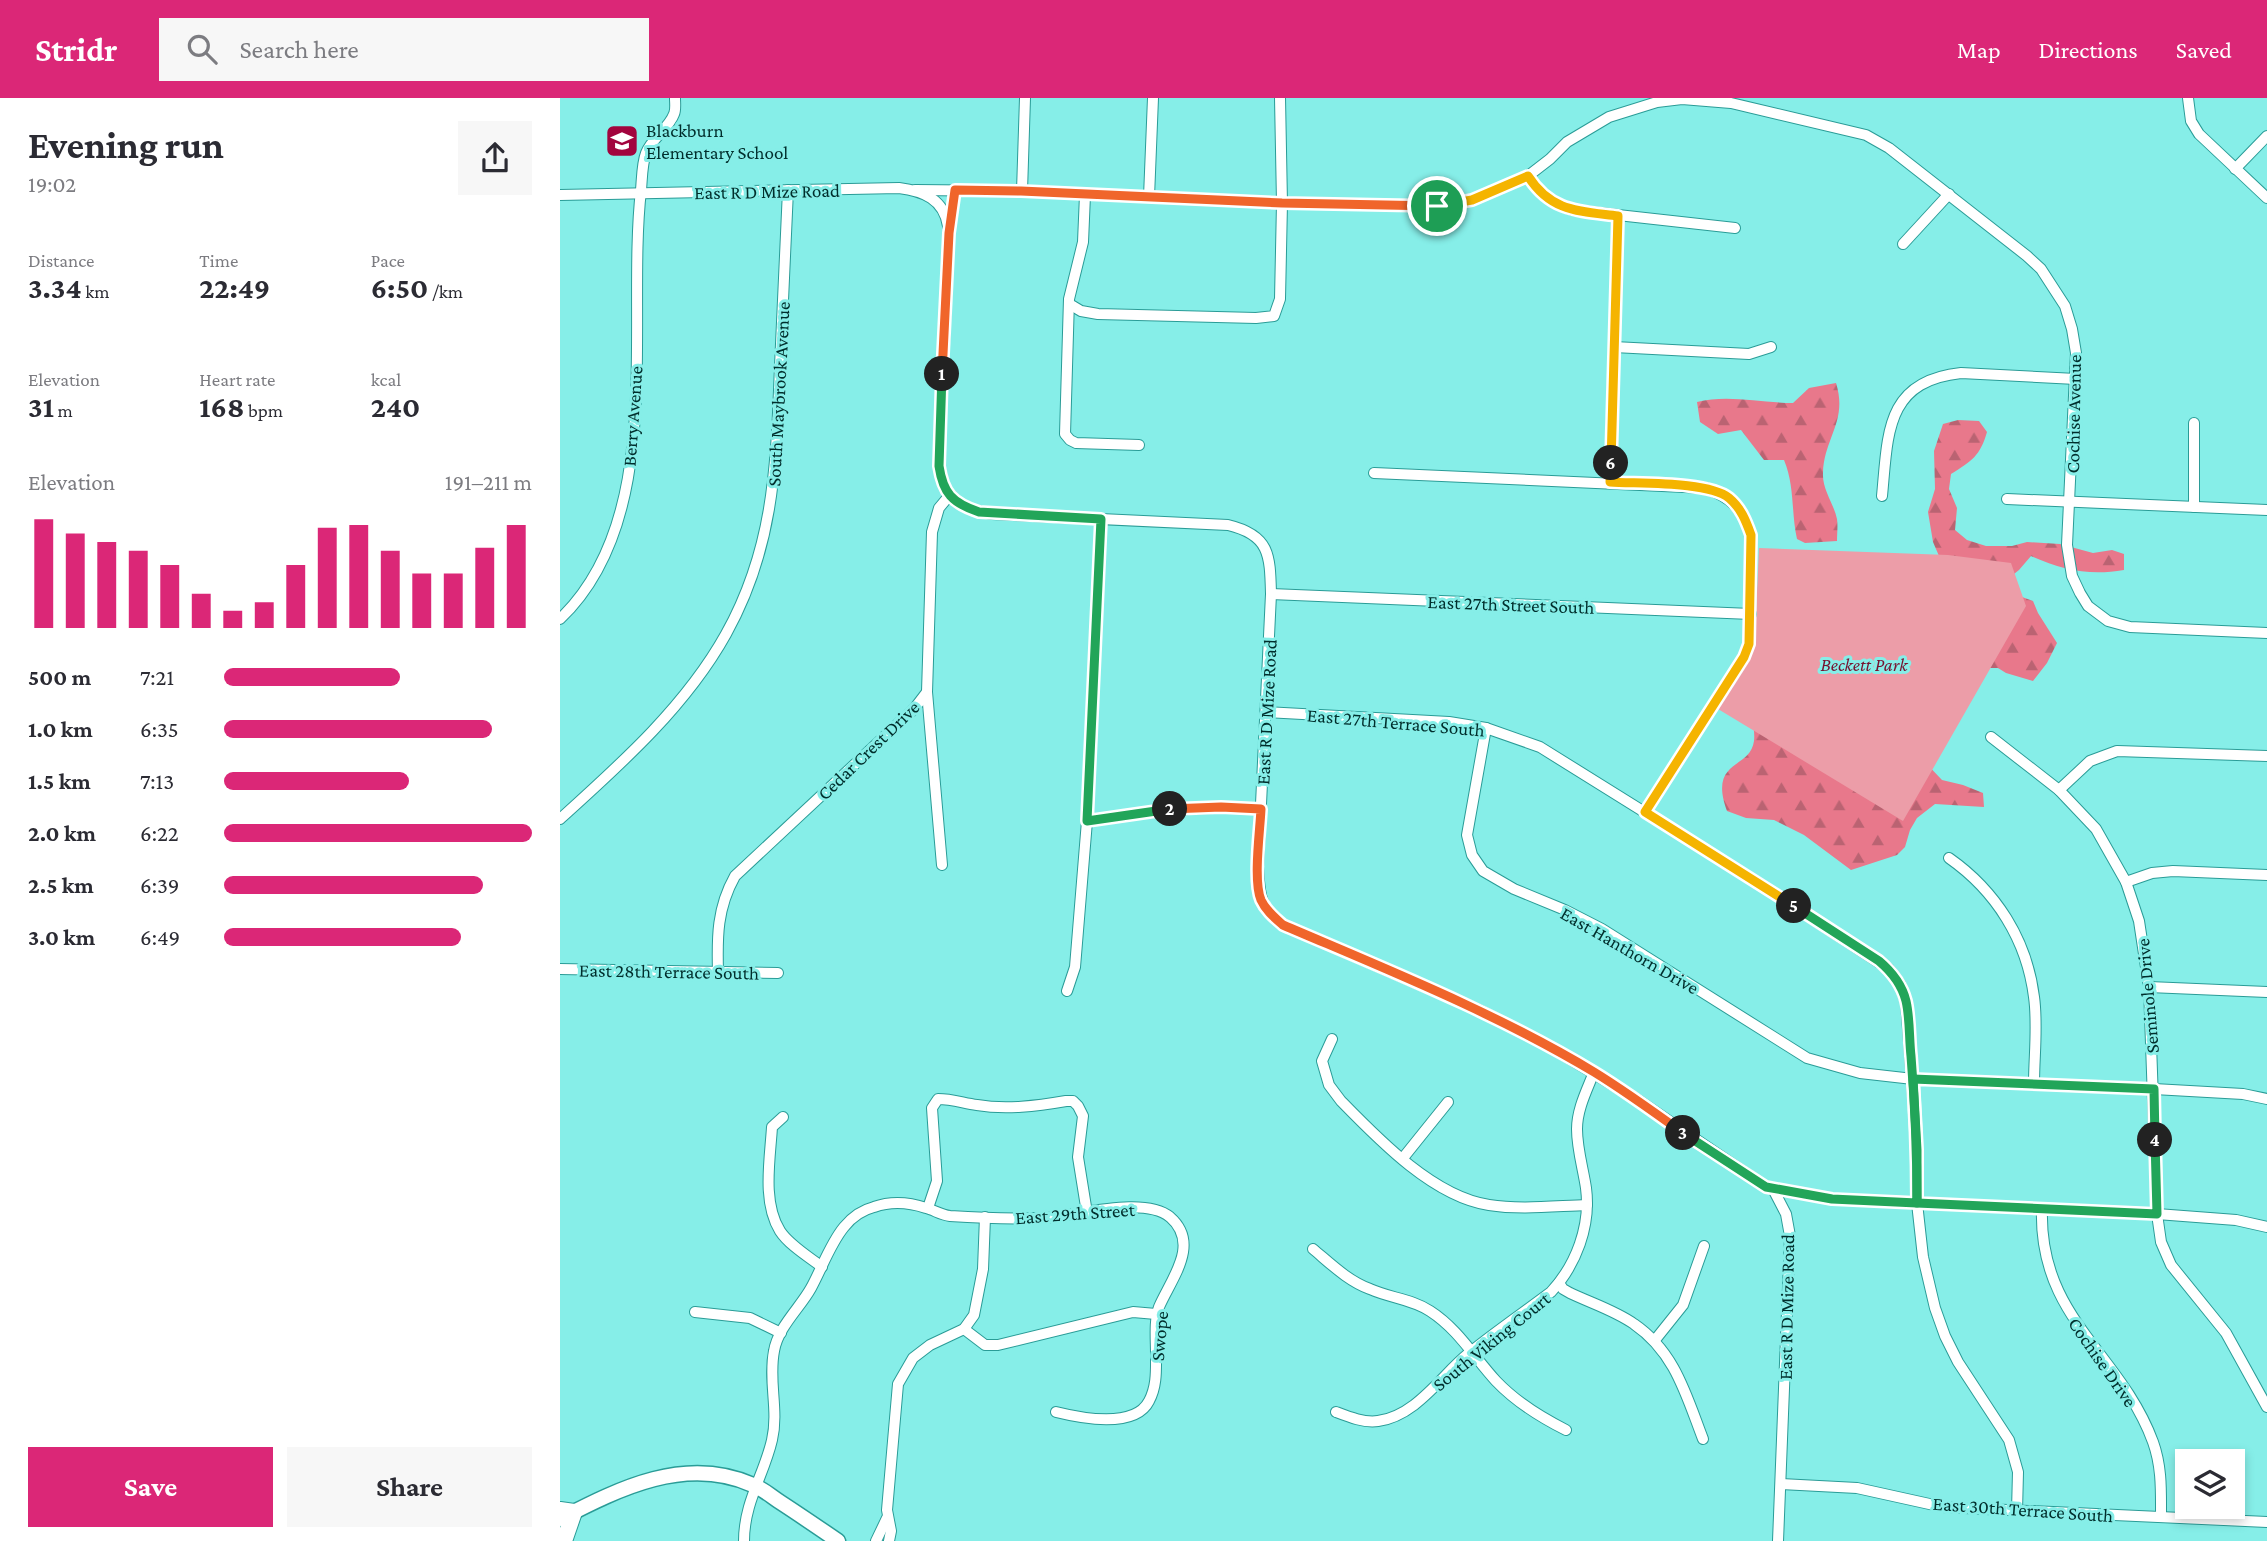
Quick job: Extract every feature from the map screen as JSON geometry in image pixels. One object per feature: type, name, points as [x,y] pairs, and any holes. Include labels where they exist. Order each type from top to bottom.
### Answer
[{"type":"highway","points":[[564,1541],[565,1514]]},
{"type":"main road","points":[[565,1514],[633,1485],[675,1473],[702,1472],[728,1476],[755,1485],[838,1541]]},
{"type":"street","name":"Berry Avenue","points":[[560,619],[597,571],[614,533],[626,492],[634,412],[641,194],[646,152],[675,113],[675,98]]},
{"type":"street","points":[[1021,191],[1025,98]]},
{"type":"street","points":[[1149,197],[1153,98]]},
{"type":"street","points":[[1070,305],[1081,311],[1098,314],[1256,318],[1274,316],[1280,299],[1280,98]]},
{"type":"street","name":"Cochise Avenue","points":[[1528,176],[1567,142],[1609,117],[1657,102],[1684,98],[1731,103],[1866,135],[1889,148],[2027,256],[2053,285],[2064,306],[2076,353],[2067,545],[2072,576],[2084,600],[2096,614],[2108,621],[2130,627],[2267,633]]},
{"type":"street","points":[[2188,98],[2191,121],[2199,134],[2267,198]]},
{"type":"street","points":[[2235,169],[2267,136]]},
{"type":"street","name":"East R D Mize Road","points":[[560,195],[899,188],[1282,203],[1437,206],[1472,200],[1528,176]]},
{"type":"street","points":[[1528,176],[1544,196],[1562,207],[1618,216],[1735,228]]},
{"type":"street","name":"South Maybrook Avenue","points":[[560,819],[601,782],[682,698],[726,634],[748,589],[765,535],[776,475],[788,190]]},
{"type":"street","points":[[915,190],[928,195],[944,211],[949,233]]},
{"type":"street","points":[[948,496],[941,478],[939,453],[949,233],[955,190]]},
{"type":"street","points":[[1903,244],[1949,194]]},
{"type":"street","points":[[1084,195],[1083,242],[1070,290],[1068,312],[1065,434],[1076,443],[1139,445]]},
{"type":"street","points":[[1610,482],[1618,216]]},
{"type":"street","points":[[1614,347],[1749,354],[1771,347]]},
{"type":"street","points":[[1882,496],[1887,434],[1891,420],[1906,396],[1924,382],[1961,373],[2076,379]]},
{"type":"street","points":[[2194,423],[2194,507]]},
{"type":"street","points":[[1374,473],[1706,488],[1727,496],[1745,518],[1751,535],[1749,644],[1744,657],[1645,812]]},
{"type":"street","name":"East R D Mize Road","points":[[948,496],[979,512],[1228,525],[1258,536],[1269,556],[1271,594],[1258,867],[1260,898],[1270,914],[1283,925],[1481,1012],[1594,1072],[1766,1187],[1773,1189],[1786,1214],[1790,1236],[1778,1541]]},
{"type":"street","name":"Cedar Crest Drive","points":[[718,972],[720,915],[724,895],[735,876],[914,709],[927,692],[932,532],[939,508],[948,496]]},
{"type":"street","points":[[2007,499],[2267,510]]},
{"type":"street","points":[[1067,991],[1075,967],[1087,821],[1101,519]]},
{"type":"street","name":"East 27th Street South","points":[[1271,594],[1751,614]]},
{"type":"street","points":[[927,692],[942,866]]},
{"type":"street","name":"East 27th Terrace South","points":[[1267,712],[1450,722],[1486,727],[1540,747],[1766,888],[1889,969],[1900,984],[1906,1002],[1917,1150],[1917,1203],[1923,1257],[1935,1308],[1958,1362],[2009,1440],[2018,1472],[2017,1511]]},
{"type":"street","name":"East Hanthorn Drive","points":[[1486,727],[1467,835],[1472,855],[1483,871],[1514,889],[1602,929],[1807,1058],[1860,1073],[1913,1079],[2154,1089],[2267,1098]]},
{"type":"street","name":"Seminole Drive","points":[[1991,737],[2059,790],[2096,829],[2126,882],[2139,921],[2149,987],[2157,1214],[2161,1242],[2171,1265],[2226,1333],[2267,1407]]},
{"type":"street","points":[[2059,790],[2090,761],[2117,751],[2267,756]]},
{"type":"street","points":[[1087,821],[1171,808],[1261,809]]},
{"type":"street","points":[[1950,858],[1972,874],[1996,901],[2023,951],[2035,1000],[2034,1084]]},
{"type":"street","points":[[2126,882],[2152,873],[2173,871],[2267,875]]},
{"type":"street","name":"East 28th Terrace South","points":[[560,969],[778,973]]},
{"type":"street","points":[[2149,987],[2267,992]]},
{"type":"street","points":[[1332,1039],[1322,1061],[1329,1085],[1352,1112],[1436,1185],[1456,1196],[1489,1205],[1587,1205]]},
{"type":"street","name":"South Viking Court","points":[[1336,1412],[1350,1418],[1375,1421],[1398,1414],[1422,1398],[1449,1370],[1559,1283],[1577,1255],[1585,1226],[1587,1205],[1577,1126],[1581,1105],[1594,1072]]},
{"type":"street","points":[[744,1541],[749,1503],[772,1444],[775,1428],[770,1370],[775,1346],[843,1227],[859,1212],[874,1206],[901,1202],[928,1208],[937,1181],[932,1108],[938,1099],[1009,1107],[1073,1101],[1083,1116],[1079,1157],[1087,1213]]},
{"type":"street","points":[[1403,1158],[1448,1102]]},
{"type":"street","points":[[783,1117],[772,1128],[769,1195],[772,1208],[780,1231],[822,1267]]},
{"type":"street","points":[[1773,1189],[1832,1199],[2157,1214],[2236,1220],[2267,1227]]},
{"type":"street","name":"East 29th Street","points":[[928,1208],[940,1214],[1046,1218],[1132,1207],[1151,1208],[1166,1214],[1177,1224]]},
{"type":"street","name":"Cochise Drive","points":[[2042,1208],[2044,1251],[2060,1296],[2075,1323],[2113,1373],[2141,1417],[2152,1441],[2161,1478],[2161,1517]]},
{"type":"street","points":[[889,1541],[891,1531],[887,1518],[894,1409],[901,1375],[913,1358],[964,1329],[974,1315],[983,1269],[985,1217]]},
{"type":"street","name":"Swope","points":[[1056,1412],[1076,1417],[1119,1419],[1143,1409],[1156,1383],[1156,1314],[1180,1266],[1185,1247],[1177,1224]]},
{"type":"street","points":[[1655,1340],[1683,1305],[1704,1246]]},
{"type":"street","points":[[1313,1249],[1344,1275],[1369,1289],[1429,1310],[1453,1328],[1515,1399],[1542,1418],[1566,1430]]},
{"type":"street","points":[[1559,1283],[1570,1293],[1632,1322],[1655,1340],[1676,1370],[1703,1439]]},
{"type":"street","points":[[695,1312],[750,1318],[781,1333]]},
{"type":"street","points":[[964,1329],[985,1345],[998,1345],[1133,1312],[1156,1314]]},
{"type":"street","name":"East 30th Terrace South","points":[[1781,1484],[1857,1488],[1943,1507],[2267,1522]]},
{"type":"street","points":[[876,1541],[887,1518]]},
{"type":"green space","points":[[1836,383],[1839,408],[1823,473],[1824,485],[1837,519],[1837,541],[1805,543],[1797,539],[1790,480],[1784,460],[1764,460],[1741,430],[1718,434],[1700,422],[1697,402],[1733,399],[1793,403],[1809,388]]},
{"type":"green space","points":[[1958,420],[1979,421],[1987,432],[1974,457],[1951,474],[1949,489],[1957,508],[1955,530],[1967,540],[1986,546],[2012,546],[2027,542],[2060,544],[2093,553],[2112,550],[2124,554],[2124,570],[2076,570],[2031,556],[2009,578],[2014,594],[2033,601],[2057,643],[2047,663],[2033,681],[1998,668],[1981,668],[1922,759],[1942,780],[1983,793],[1984,807],[1935,804],[1917,818],[1905,847],[1897,855],[1851,870],[1804,835],[1774,820],[1746,818],[1727,811],[1723,782],[1732,767],[1751,750],[1754,738],[1753,718],[1942,563],[1933,542],[1928,512],[1935,489],[1934,451],[1943,424]]},
{"type":"green space","name":"Beckett Park","points":[[1759,548],[1948,555],[2011,563],[2026,606],[1903,821],[1718,709],[1751,652],[1755,638]]},
{"type":"place","name":"Blackburn Elementary School","points":[[622,141]]},
{"type":"route","points":[[1437,206],[1282,203],[955,190],[949,233],[939,453],[941,478],[948,496],[979,512],[1101,519],[1087,821],[1171,808],[1261,809],[1258,867],[1260,898],[1270,914],[1283,925],[1481,1012],[1549,1046],[1641,1102],[1685,1134],[1773,1189],[1832,1199],[1917,1203],[1913,1079],[2154,1089],[2157,1214],[1917,1203],[1917,1150],[1913,1079],[1906,1002],[1900,984],[1879,961],[1645,812],[1744,657],[1749,644],[1751,535],[1745,518],[1727,496],[1706,488],[1610,482],[1618,216],[1573,210],[1555,204],[1535,187],[1528,176],[1496,192],[1472,200],[1437,206]]}]
